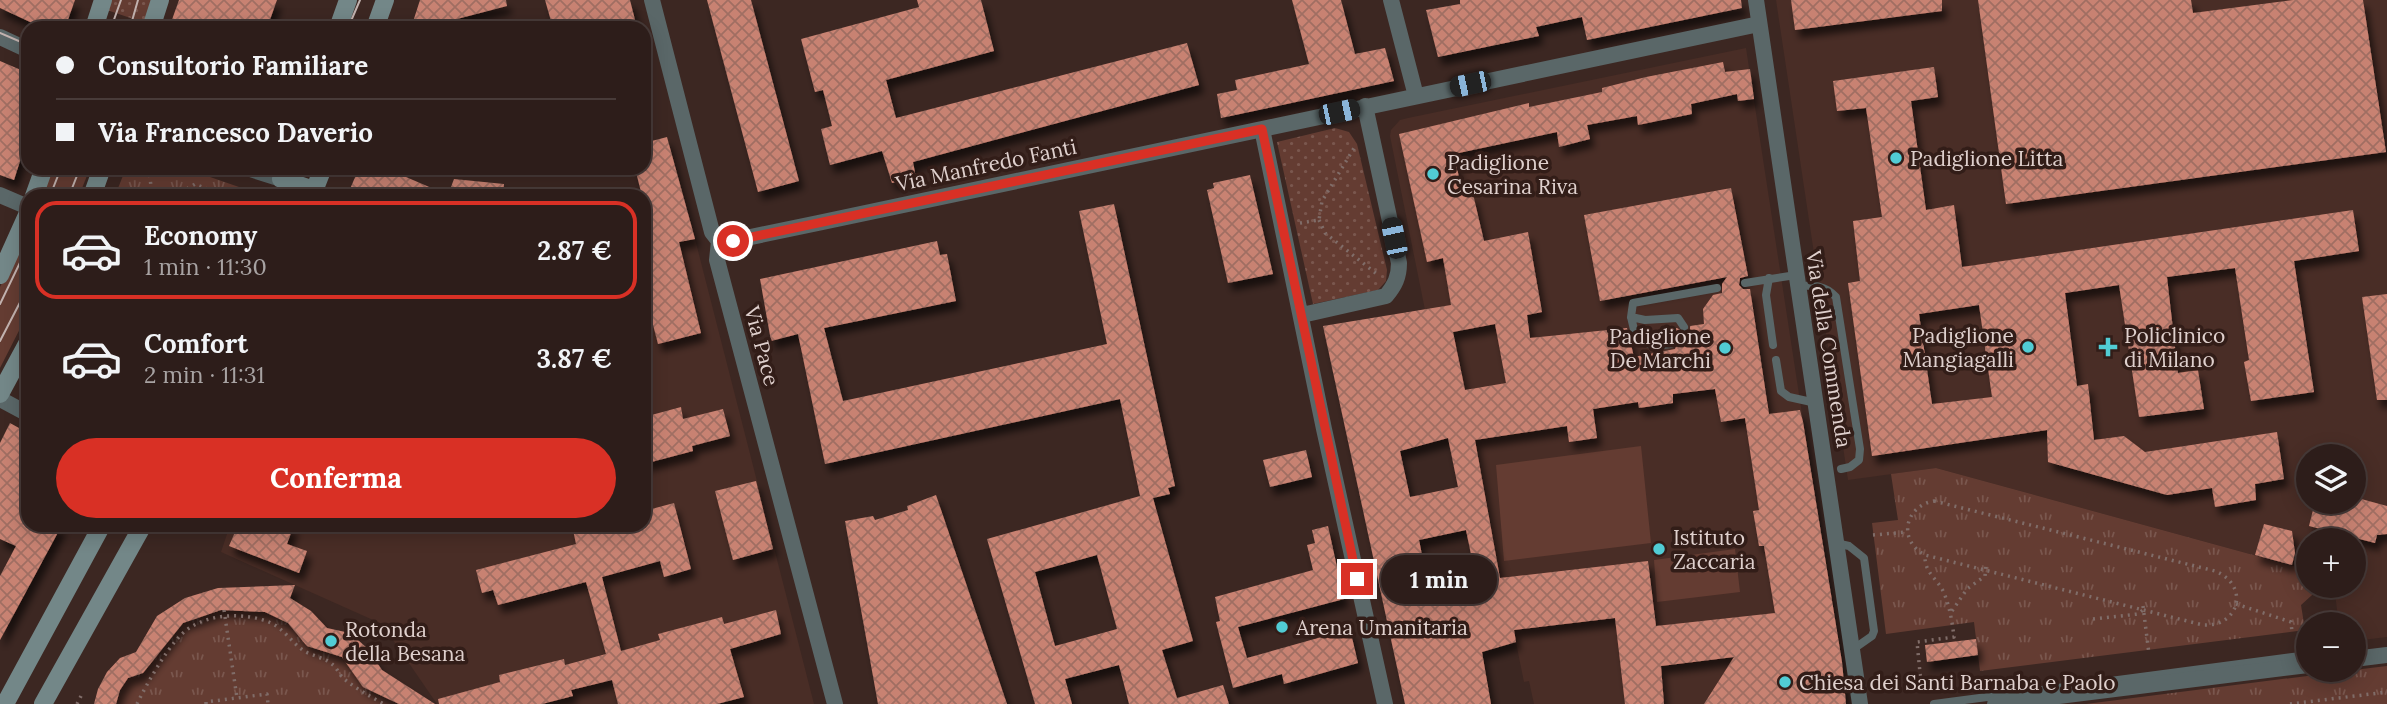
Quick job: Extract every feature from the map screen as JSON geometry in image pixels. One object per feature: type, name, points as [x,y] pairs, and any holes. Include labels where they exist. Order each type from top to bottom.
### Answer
[{"type":"main road","points":[[96,21],[103,0]]},
{"type":"main road","points":[[153,21],[160,0]]},
{"type":"main road","points":[[340,21],[348,0]]},
{"type":"main road","points":[[378,21],[385,0]]},
{"type":"main road","points":[[286,175],[307,189]]},
{"type":"main road","points":[[0,275],[21,228]]},
{"type":"main road","points":[[0,394],[21,355]]},
{"type":"main road","points":[[5,704],[98,532]]},
{"type":"main road","points":[[43,704],[139,532]]},
{"type":"street","name":"Via Pace","points":[[652,0],[712,232],[719,241],[717,260],[835,704]]},
{"type":"street","points":[[1391,0],[1416,96]]},
{"type":"street","name":"Via della Commenda","points":[[1756,0],[1860,704]]},
{"type":"street","points":[[1302,315],[1386,296],[1395,286],[1399,275],[1399,263],[1365,106],[1759,24]]},
{"type":"street","points":[[0,37],[21,47]]},
{"type":"street","name":"Via Manfredo Fanti","points":[[719,241],[727,242],[818,223],[1365,106]]},
{"type":"street","points":[[1262,129],[1324,429],[1385,704]]},
{"type":"street","points":[[0,195],[21,204]]},
{"type":"street","points":[[0,400],[21,410]]},
{"type":"street","points":[[2366,658],[2387,655]]},
{"type":"street","points":[[1995,704],[2296,666]]},
{"type":"lane","points":[[1769,278],[1766,295],[1773,345]]},
{"type":"lane","points":[[1745,283],[1769,278],[1797,280],[1819,285],[1830,290],[1836,297],[1860,449],[1859,460],[1850,467],[1841,469]]},
{"type":"lane","points":[[1671,344],[1653,346],[1636,338],[1631,317],[1633,303],[1717,288]]},
{"type":"lane","points":[[1631,317],[1645,320],[1678,318],[1684,327]]},
{"type":"lane","points":[[1776,360],[1782,391],[1789,397],[1816,403]]},
{"type":"lane","points":[[1836,543],[1849,547],[1864,558],[1874,631],[1872,636],[1852,650]]},
{"type":"lane","points":[[1934,704],[2296,657]]},
{"type":"path","points":[[1357,144],[1322,201],[1320,220],[1325,233],[1385,281]]},
{"type":"path","points":[[187,189],[195,184],[207,189]]},
{"type":"path","points":[[1295,224],[1320,220]]},
{"type":"path","points":[[1934,501],[2224,574],[2235,587],[2236,604],[2228,619],[2212,626],[1986,568],[1924,555],[1912,546],[1907,532],[1907,524],[1914,510],[1934,501]]},
{"type":"path","points":[[1873,535],[1907,532]]},
{"type":"path","points":[[1921,682],[1917,642],[1954,637],[1951,612],[1942,590],[1928,572],[1924,555]]},
{"type":"path","points":[[1951,612],[1961,596],[1973,584],[1981,581],[1986,568]]},
{"type":"path","points":[[2236,604],[2291,622],[2292,632]]},
{"type":"path","points":[[2094,619],[2138,614],[2143,608]]},
{"type":"path","points":[[2143,608],[2149,654]]},
{"type":"path","points":[[224,610],[237,698]]},
{"type":"path","points":[[137,704],[146,685],[180,636],[192,626],[224,616],[257,618],[274,624],[304,651],[334,665],[341,676],[384,704]]},
{"type":"path","points":[[2290,704],[2387,692]]},
{"type":"path","points":[[206,704],[267,694],[268,704]]},
{"type":"path","points":[[76,704],[82,695]]},
{"type":"path","points":[[2341,698],[2344,704]]},
{"type":"shaded area","name":"Policlinico di Milano","points":[[1776,0],[2387,0],[2387,637],[2366,640],[2366,612],[2337,612],[2336,598],[2366,598],[2366,528],[2296,528],[2296,567],[1936,468],[1848,480]]},
{"type":"shaded area","points":[[1746,48],[1840,662],[1711,704],[1534,704],[1529,681],[1524,682],[1513,628],[1509,629],[1453,332],[1425,310],[1391,130],[1400,120],[1408,118]]},
{"type":"shaded area","points":[[695,239],[814,704],[437,704],[382,624],[221,552],[228,532],[651,532],[651,248]]},
{"type":"green space","points":[[110,0],[152,0],[146,21],[107,10]]},
{"type":"green space","points":[[1335,128],[1349,132],[1357,144],[1387,270],[1386,281],[1378,290],[1313,304],[1277,142]]},
{"type":"green space","points":[[48,175],[87,175],[82,189],[43,189]]},
{"type":"green space","points":[[123,175],[204,175],[240,189],[118,189]]},
{"type":"green space","points":[[21,244],[21,327],[0,368],[0,287]]},
{"type":"green space","points":[[1641,446],[1651,543],[1504,561],[1496,465]]},
{"type":"green space","points":[[1936,468],[2296,567],[2296,598],[2309,598],[2301,605],[2302,612],[2296,612],[2296,631],[1980,671],[1974,622],[1886,634],[1872,523],[1898,520],[1891,474]]},
{"type":"green space","points":[[1735,549],[1740,592],[1657,602],[1654,560]]},
{"type":"green space","points":[[221,610],[265,612],[288,623],[342,657],[363,687],[399,704],[116,704],[120,690],[128,678],[143,673],[183,623]]},
{"type":"green space","points":[[2387,666],[2387,704],[2086,704],[2296,677],[2296,682],[2366,682],[2366,669]]},
{"type":"building","points":[[0,0],[75,0],[68,21],[28,21],[0,8]]},
{"type":"building","points":[[179,0],[277,0],[270,21],[172,21]]},
{"type":"building","points":[[420,0],[506,0],[507,6],[456,21],[413,21]]},
{"type":"building","points":[[545,0],[630,0],[635,21],[551,21]]},
{"type":"building","points":[[707,0],[751,0],[799,181],[758,192]]},
{"type":"building","points":[[917,0],[981,0],[994,51],[886,80],[896,118],[1187,43],[1199,85],[913,162],[916,178],[892,183],[882,151],[830,165],[821,129],[832,126],[823,90],[815,92],[801,39],[919,7]]},
{"type":"building","points":[[1292,0],[1341,0],[1355,54],[1385,48],[1394,81],[1221,118],[1217,94],[1237,90],[1235,80],[1309,64]]},
{"type":"building","points":[[1460,0],[1741,0],[1742,8],[1587,40],[1582,17],[1536,27],[1539,36],[1438,57],[1426,10],[1460,4]]},
{"type":"building","points":[[1791,0],[1942,0],[1942,11],[1795,30]]},
{"type":"building","points":[[1978,0],[2191,0],[2193,13],[2293,0],[2363,0],[2386,152],[2006,204]]},
{"type":"building","points":[[0,61],[21,70],[21,158],[14,180],[0,175]]},
{"type":"building","points":[[1723,62],[1725,72],[1750,69],[1754,99],[1738,101],[1737,94],[1691,104],[1692,114],[1638,125],[1637,116],[1587,125],[1590,139],[1559,147],[1557,132],[1454,154],[1463,196],[1473,194],[1484,241],[1528,232],[1542,312],[1527,315],[1530,338],[1627,328],[1634,357],[1675,349],[1677,343],[1674,338],[1670,338],[1669,329],[1677,328],[1685,333],[1690,330],[1690,326],[1704,324],[1703,309],[1713,295],[1722,293],[1722,284],[1727,277],[1600,301],[1584,215],[1731,188],[1748,276],[1740,278],[1739,285],[1743,289],[1750,289],[1769,414],[1800,410],[1803,422],[1842,662],[1846,704],[1704,704],[1734,657],[1661,666],[1664,704],[1625,704],[1615,618],[1514,630],[1516,642],[1482,652],[1491,704],[1405,704],[1323,326],[1451,305],[1443,258],[1427,262],[1399,134],[1529,103],[1529,107],[1602,92],[1602,88]],"holes":[[[1495,324],[1506,383],[1465,390],[1453,332]],[[1715,389],[1721,422],[1745,418],[1759,510],[1753,511],[1759,546],[1764,546],[1775,613],[1656,626],[1648,561],[1500,578],[1475,440],[1567,426],[1569,442],[1597,438],[1593,409],[1638,402],[1639,408],[1673,403],[1673,394]],[[1448,438],[1458,487],[1410,497],[1400,451]],[[1466,530],[1477,584],[1430,594],[1419,540]]]},
{"type":"building","name":"Padiglione Mangiagalli","points":[[1934,67],[1938,97],[1911,101],[1926,210],[1954,205],[1962,267],[2353,210],[2359,251],[2294,261],[2314,392],[2251,401],[2244,362],[2249,360],[2235,268],[2167,277],[2178,373],[2198,370],[2204,409],[2139,417],[2119,285],[2065,293],[2077,386],[2088,384],[2094,440],[2124,436],[2145,452],[2277,432],[2284,479],[2255,484],[2256,500],[2215,507],[2212,488],[2167,495],[2048,462],[2047,430],[1872,456],[1848,283],[1860,281],[1853,221],[1882,217],[1866,108],[1837,111],[1833,81]],"holes":[[[1979,305],[1992,397],[1932,404],[1919,314]]]},
{"type":"building","points":[[667,137],[695,239],[679,242],[701,333],[658,344],[651,317],[651,189],[640,189],[637,175],[651,175],[651,141]]},
{"type":"building","points":[[356,175],[401,175],[434,189],[350,189]]},
{"type":"building","points":[[1250,175],[1273,274],[1228,283],[1207,190],[1214,188],[1213,183]]},
{"type":"building","points":[[454,179],[504,184],[504,189],[450,189]]},
{"type":"building","points":[[1114,204],[1175,486],[1168,488],[1170,494],[1153,498],[1193,641],[1162,650],[1177,698],[1223,685],[1229,704],[1129,704],[1119,665],[1065,679],[1072,704],[1035,704],[987,539],[1140,496],[1120,399],[825,464],[798,334],[771,341],[760,279],[937,241],[940,255],[947,254],[956,301],[824,328],[843,401],[1107,344],[1079,211]],"holes":[[[1097,555],[1117,629],[1055,646],[1035,572]]]},
{"type":"building","points":[[2387,294],[2387,400],[2377,400],[2362,297]]},
{"type":"building","points":[[681,407],[683,419],[723,409],[730,436],[692,446],[693,451],[651,462],[651,415]]},
{"type":"building","points":[[10,423],[21,429],[21,532],[58,532],[0,640],[0,576],[16,546],[0,539],[0,443]]},
{"type":"building","points":[[1306,450],[1312,477],[1270,487],[1263,460]]},
{"type":"building","points":[[756,481],[773,549],[733,560],[715,491]]},
{"type":"building","points":[[936,495],[1007,704],[878,704],[845,521],[873,516],[875,520],[908,510],[907,506]]},
{"type":"building","points":[[2366,500],[2387,506],[2387,534],[2377,535],[2375,543],[2366,541],[2366,528],[2309,526],[2312,514],[2366,514]]},
{"type":"building","points":[[674,503],[691,569],[664,577],[660,561],[602,577],[621,651],[660,640],[658,634],[722,617],[724,624],[776,610],[781,634],[730,649],[744,697],[717,704],[618,704],[612,680],[571,690],[573,696],[542,704],[439,704],[438,699],[500,682],[499,675],[564,659],[565,665],[606,654],[586,582],[498,605],[493,590],[482,593],[476,570],[576,544],[573,532],[651,532],[651,509]]},
{"type":"building","points":[[2264,524],[2292,531],[2295,553],[2292,565],[2255,555]]},
{"type":"building","points":[[1328,526],[1344,599],[1238,627],[1247,658],[1350,629],[1358,663],[1284,684],[1282,674],[1233,688],[1216,622],[1220,621],[1215,597],[1313,570],[1307,545],[1315,543],[1312,530]]},
{"type":"building","points":[[235,532],[291,532],[287,544],[307,551],[299,573],[229,546]]},
{"type":"building","name":"Rotonda della Besana","points":[[295,585],[290,598],[311,611],[327,628],[350,633],[367,648],[382,670],[435,704],[399,704],[363,687],[342,657],[307,646],[288,623],[265,612],[221,610],[183,623],[143,673],[128,678],[120,690],[116,704],[94,704],[107,672],[120,658],[136,652],[157,616],[185,598],[218,588]]},
{"type":"building","points":[[1976,639],[1978,655],[1927,662],[1925,645]]},
{"type":"tram line","points":[[114,21],[121,0]]},
{"type":"tram line","points":[[132,21],[138,0]]},
{"type":"tram line","points":[[351,21],[360,0]]},
{"type":"tram line","points":[[0,33],[21,42]]},
{"type":"tram line","points":[[53,189],[58,175]]},
{"type":"tram line","points":[[72,189],[77,175]]},
{"type":"tram line","points":[[0,304],[21,260]]},
{"type":"tram line","points":[[0,341],[21,300]]},
{"type":"place","name":"Padiglione Litta","points":[[1896,158]]},
{"type":"place","name":"Padiglione Cesarina Riva","points":[[1433,174]]},
{"type":"place","name":"Padiglione Mangiagalli","points":[[2028,347]]},
{"type":"place","name":"Policlinico di Milano","points":[[2108,347]]},
{"type":"place","name":"Padiglione De Marchi","points":[[1725,348]]},
{"type":"place","name":"Istituto Zaccaria","points":[[1659,549]]},
{"type":"place","name":"Arena Umanitaria","points":[[1282,627]]},
{"type":"place","name":"Rotonda della Besana","points":[[331,641]]},
{"type":"place","name":"Chiesa dei Santi Barnaba e Paolo","points":[[1785,682]]},
{"type":"route","points":[[733,241],[1262,129],[1357,579]]}]
